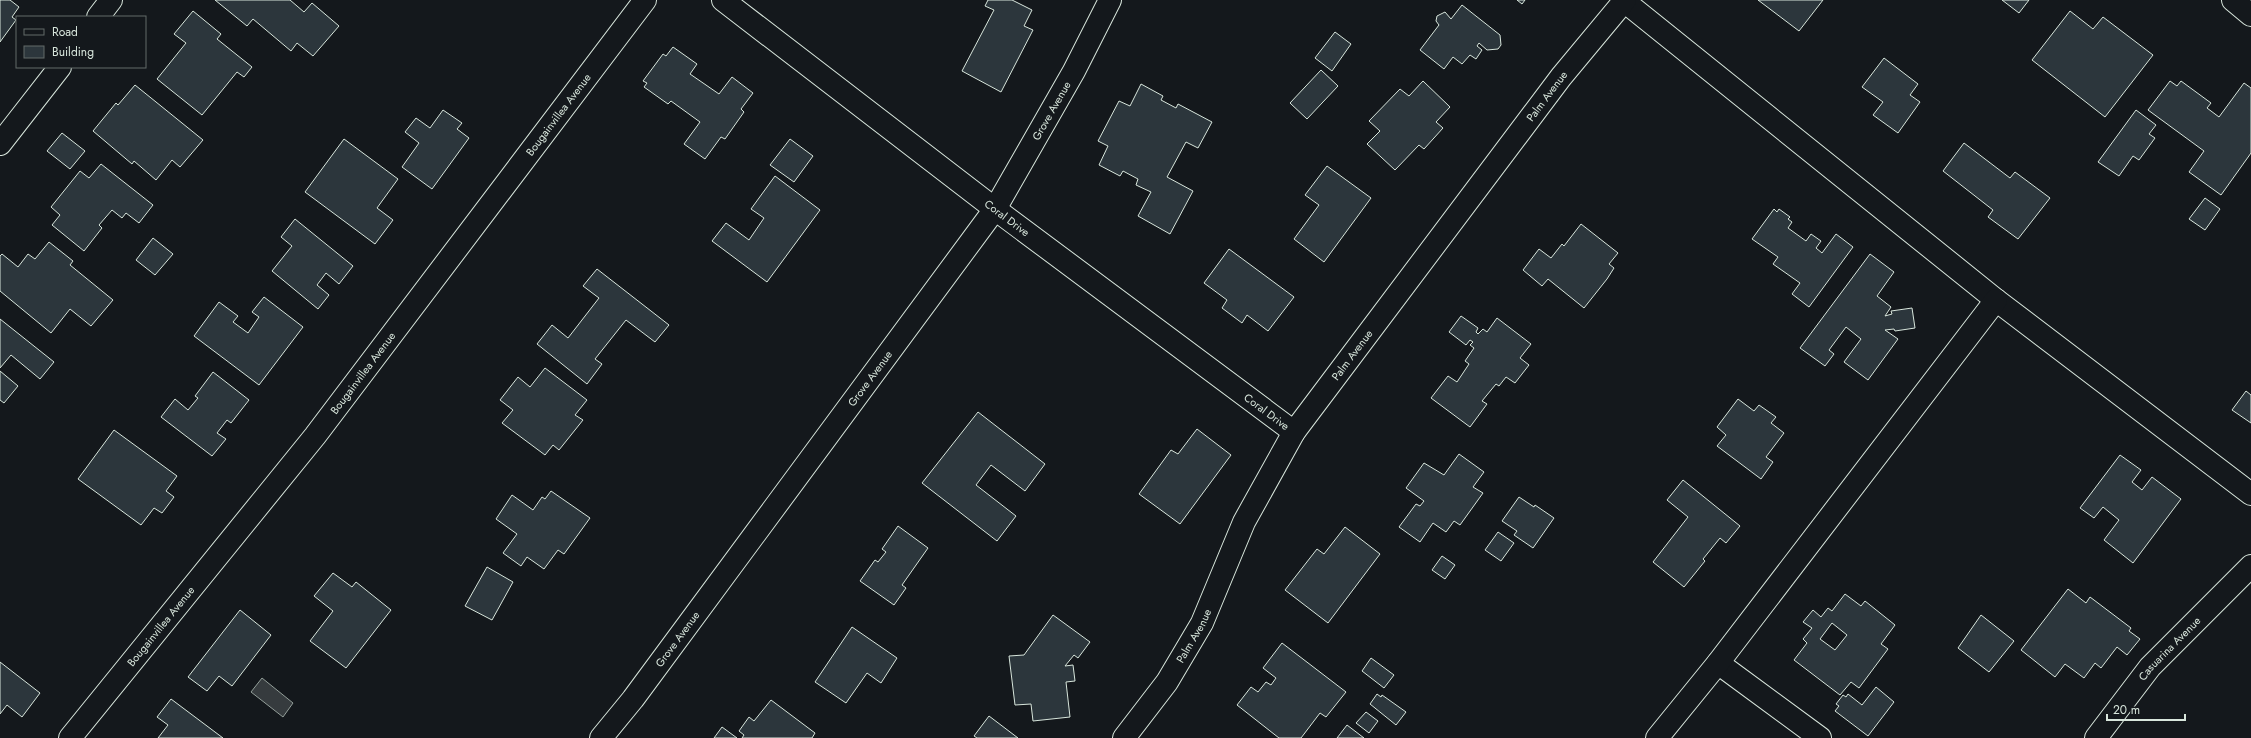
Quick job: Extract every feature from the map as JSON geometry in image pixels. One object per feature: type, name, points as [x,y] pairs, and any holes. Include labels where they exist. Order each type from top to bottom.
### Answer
[{"type":"street","points":[[99,16],[111,0]]},
{"type":"street","name":"Bougainvillea Avenue","points":[[70,738],[315,436],[645,0]]},
{"type":"street","name":"Coral Drive","points":[[723,0],[995,209],[1294,432]]},
{"type":"street","name":"Grove Avenue","points":[[601,738],[634,699],[995,209],[1074,71],[1110,0]]},
{"type":"street","points":[[1624,0],[1996,300],[2251,494]]},
{"type":"street","name":"Palm Avenue","points":[[1124,738],[1167,682],[1202,623],[1244,522],[1294,432],[1560,77],[1624,0]]},
{"type":"street","points":[[2233,0],[2251,15]]},
{"type":"street","points":[[0,144],[59,68]]},
{"type":"street","points":[[1657,738],[1718,663],[1996,300]]},
{"type":"street","name":"Casuarina Avenue","points":[[2096,738],[2150,667],[2251,566]]},
{"type":"street","points":[[1718,663],[1820,738]]},
{"type":"shaded area","points":[[262,678],[293,703],[283,717],[251,692]]},
{"type":"building","points":[[0,0],[10,0],[19,7],[12,17],[16,20],[0,42]]},
{"type":"building","points":[[215,0],[290,0],[304,12],[312,3],[339,26],[313,56],[297,43],[291,51],[253,19],[247,26]]},
{"type":"building","points":[[988,0],[1012,0],[1032,10],[1024,26],[1033,30],[1001,92],[962,71],[994,10],[985,6]]},
{"type":"building","points":[[1517,0],[1525,0],[1522,4]]},
{"type":"building","points":[[1758,0],[1823,0],[1799,31]]},
{"type":"building","points":[[2002,0],[2029,0],[2019,13]]},
{"type":"building","points":[[1462,5],[1500,35],[1501,45],[1498,49],[1487,50],[1479,43],[1477,46],[1482,50],[1476,59],[1470,55],[1462,64],[1453,57],[1444,69],[1420,50],[1439,25],[1436,21],[1437,16],[1445,12],[1451,19]]},
{"type":"building","points":[[193,11],[221,34],[217,39],[252,67],[244,77],[237,72],[202,115],[157,79],[186,43],[174,34]]},
{"type":"building","points":[[2070,11],[2093,29],[2103,17],[2153,55],[2105,117],[2032,60]]},
{"type":"building","points":[[1335,32],[1351,44],[1332,71],[1315,58]]},
{"type":"building","points":[[673,47],[697,64],[690,74],[719,94],[732,77],[753,93],[741,109],[744,112],[725,139],[721,137],[705,159],[684,144],[700,122],[671,101],[668,104],[644,87],[647,83],[643,81],[663,54],[666,56]]},
{"type":"building","points":[[1884,58],[1918,84],[1910,95],[1920,102],[1898,133],[1873,115],[1883,102],[1862,87]]},
{"type":"building","points":[[1321,70],[1338,86],[1307,119],[1290,103]]},
{"type":"building","points":[[1423,81],[1450,107],[1436,122],[1443,128],[1424,149],[1419,145],[1395,170],[1367,144],[1380,131],[1369,121],[1400,89],[1409,96]]},
{"type":"building","points":[[2170,81],[2177,86],[2181,81],[2211,103],[2207,108],[2219,117],[2244,83],[2251,88],[2251,153],[2221,195],[2189,172],[2204,151],[2148,110]]},
{"type":"building","points":[[1141,84],[1163,96],[1161,100],[1176,108],[1178,104],[1212,122],[1198,148],[1186,142],[1167,177],[1193,191],[1170,234],[1138,216],[1151,192],[1136,185],[1138,179],[1123,171],[1120,176],[1099,165],[1108,146],[1098,141],[1119,101],[1130,106]]},
{"type":"building","points":[[135,85],[203,140],[180,167],[172,160],[156,180],[134,161],[132,164],[93,131],[116,103],[118,105]]},
{"type":"building","points":[[443,110],[462,123],[457,129],[469,138],[432,189],[402,167],[419,143],[405,132],[416,118],[430,128]]},
{"type":"building","points":[[2136,110],[2156,125],[2149,134],[2155,138],[2139,160],[2133,156],[2119,176],[2098,162]]},
{"type":"building","points":[[62,133],[85,151],[70,169],[47,151]]},
{"type":"building","points":[[344,139],[398,179],[377,208],[393,220],[375,244],[305,192]]},
{"type":"building","points":[[790,139],[813,156],[794,182],[770,165]]},
{"type":"building","points":[[1964,143],[2010,178],[2015,172],[2050,198],[2018,239],[1988,217],[1993,210],[1943,171]]},
{"type":"building","points":[[101,164],[153,205],[139,223],[126,213],[122,218],[112,210],[99,225],[102,228],[84,251],[52,225],[60,215],[51,207],[80,171],[89,178]]},
{"type":"building","points":[[1327,166],[1371,198],[1324,262],[1294,239],[1319,205],[1305,195]]},
{"type":"building","points":[[775,176],[820,210],[767,282],[712,241],[726,223],[749,240],[764,218],[751,209]]},
{"type":"building","points":[[2205,198],[2220,209],[2205,230],[2189,219]]},
{"type":"building","points":[[1774,209],[1777,212],[1779,209],[1790,217],[1788,219],[1792,222],[1788,228],[1806,241],[1811,234],[1821,241],[1816,248],[1822,253],[1836,234],[1853,247],[1809,307],[1792,294],[1800,283],[1773,264],[1778,257],[1752,239]]},
{"type":"building","points":[[295,219],[353,266],[339,284],[326,273],[317,285],[329,295],[318,309],[272,271],[292,246],[281,237]]},
{"type":"building","points":[[1581,224],[1618,253],[1609,264],[1614,268],[1584,308],[1548,279],[1542,286],[1523,270],[1539,249],[1551,258],[1562,244],[1564,246]]},
{"type":"building","points":[[153,238],[173,254],[155,275],[136,260]]},
{"type":"building","points":[[49,242],[73,261],[70,265],[113,300],[91,326],[70,309],[51,333],[0,291],[0,256],[2,254],[18,267],[28,254],[35,259]]},
{"type":"building","points":[[1229,249],[1294,297],[1268,331],[1247,315],[1242,323],[1222,308],[1227,300],[1204,283]]},
{"type":"building","points":[[1870,254],[1894,272],[1877,296],[1891,307],[1885,316],[1892,314],[1891,311],[1912,308],[1915,328],[1895,331],[1894,329],[1885,330],[1898,339],[1868,380],[1844,362],[1861,339],[1846,327],[1829,350],[1834,354],[1825,366],[1800,348]]},
{"type":"building","points":[[597,269],[669,325],[655,342],[626,320],[595,359],[602,364],[587,384],[537,344],[552,325],[568,338],[599,298],[583,286]]},
{"type":"building","points":[[264,297],[303,327],[259,385],[194,336],[219,302],[238,316],[233,322],[248,333],[259,317],[252,312]]},
{"type":"building","points":[[1461,316],[1478,328],[1476,332],[1478,334],[1483,329],[1487,332],[1497,318],[1531,344],[1520,358],[1529,365],[1515,383],[1506,377],[1499,386],[1496,384],[1482,401],[1487,404],[1470,427],[1431,398],[1448,376],[1457,382],[1469,364],[1465,361],[1474,348],[1470,345],[1473,342],[1470,340],[1466,345],[1449,332]]},
{"type":"building","points":[[0,319],[54,362],[40,379],[11,355],[0,368]]},
{"type":"building","points":[[545,368],[587,400],[575,415],[583,420],[559,450],[553,445],[545,455],[502,423],[513,410],[500,400],[518,377],[530,387]]},
{"type":"building","points":[[0,371],[18,386],[4,403],[0,400]]},
{"type":"building","points":[[213,372],[249,400],[231,423],[227,420],[217,433],[226,439],[212,456],[161,417],[175,399],[188,410],[198,398],[195,396]]},
{"type":"building","points":[[2246,391],[2251,395],[2251,423],[2232,410]]},
{"type":"building","points":[[1738,399],[1754,411],[1759,405],[1776,417],[1771,423],[1784,433],[1766,457],[1773,462],[1761,479],[1717,446],[1726,435],[1717,427]]},
{"type":"building","points":[[978,412],[1045,464],[1025,491],[991,465],[976,485],[1016,516],[997,541],[922,483]]},
{"type":"building","points":[[1197,429],[1231,455],[1180,524],[1139,494],[1171,450],[1178,454]]},
{"type":"building","points":[[114,430],[177,476],[166,491],[174,497],[162,513],[154,508],[141,525],[78,479]]},
{"type":"building","points":[[1459,454],[1484,472],[1473,487],[1483,493],[1460,525],[1454,521],[1446,532],[1433,523],[1420,542],[1399,527],[1416,504],[1420,506],[1424,501],[1406,488],[1424,463],[1444,475]]},
{"type":"building","points":[[2120,455],[2141,470],[2132,482],[2142,490],[2152,477],[2181,499],[2133,563],[2104,540],[2119,520],[2103,507],[2094,518],[2080,508]]},
{"type":"building","points":[[1683,480],[1740,526],[1726,543],[1720,538],[1703,559],[1705,561],[1684,587],[1653,562],[1688,517],[1667,500]]},
{"type":"building","points":[[551,491],[590,518],[564,554],[558,550],[544,569],[527,557],[521,566],[503,553],[517,534],[496,519],[512,495],[533,510],[542,497],[545,499]]},
{"type":"building","points":[[1519,497],[1534,507],[1535,505],[1554,518],[1533,548],[1514,535],[1517,531],[1502,521]]},
{"type":"building","points":[[898,526],[928,548],[902,585],[906,588],[894,605],[860,581],[875,560],[878,562],[886,552],[882,549]]},
{"type":"building","points":[[1345,527],[1380,554],[1328,623],[1285,590],[1317,549],[1324,554]]},
{"type":"building","points":[[1498,532],[1514,543],[1501,561],[1485,550]]},
{"type":"building","points":[[1442,556],[1455,565],[1445,579],[1432,570]]},
{"type":"building","points":[[487,567],[513,582],[492,620],[465,606]]},
{"type":"building","points":[[333,573],[352,587],[356,582],[391,610],[346,668],[310,641],[333,611],[314,596]]},
{"type":"building","points":[[2068,589],[2086,603],[2090,597],[2131,628],[2129,631],[2140,639],[2127,655],[2117,647],[2101,668],[2095,663],[2084,678],[2065,664],[2055,677],[2021,650]]},
{"type":"building","points":[[1845,594],[1861,606],[1865,601],[1895,625],[1881,644],[1888,649],[1859,688],[1851,682],[1840,695],[1794,660],[1807,643],[1803,639],[1812,628],[1803,622],[1813,610],[1821,617],[1828,608],[1832,611]],"holes":[[[1832,623],[1847,635],[1835,650],[1820,639]]]},
{"type":"building","points":[[240,610],[271,635],[232,686],[219,676],[207,691],[188,677]]},
{"type":"building","points":[[1053,615],[1090,642],[1078,658],[1074,655],[1065,666],[1073,665],[1075,681],[1066,682],[1070,717],[1033,721],[1031,704],[1015,705],[1009,656],[1024,655]]},
{"type":"building","points":[[1981,615],[2014,641],[1989,672],[1958,648]]},
{"type":"building","points":[[852,627],[897,658],[881,683],[867,673],[846,703],[815,682]]},
{"type":"building","points":[[1282,643],[1346,692],[1326,717],[1320,713],[1301,738],[1279,738],[1237,705],[1251,687],[1258,692],[1266,682],[1271,685],[1276,678],[1263,668]]},
{"type":"building","points":[[1371,658],[1394,675],[1384,688],[1362,671]]},
{"type":"building","points":[[0,662],[40,693],[22,717],[7,705],[0,714]]},
{"type":"building","points":[[1876,687],[1894,702],[1868,736],[1835,711],[1839,706],[1836,704],[1843,695],[1846,697],[1848,694],[1862,705]]},
{"type":"building","points":[[1377,694],[1381,697],[1382,695],[1406,712],[1396,725],[1370,704]]},
{"type":"building","points":[[171,699],[223,738],[158,738],[168,725],[157,717]]},
{"type":"building","points":[[771,700],[815,733],[812,738],[742,738],[744,735],[739,731],[749,717],[754,721]]},
{"type":"building","points":[[1366,712],[1378,721],[1369,733],[1356,723]]},
{"type":"building","points":[[989,716],[1018,738],[977,738],[974,736]]},
{"type":"building","points":[[1347,725],[1364,738],[1337,738]]},
{"type":"building","points":[[722,727],[737,738],[714,738]]}]
